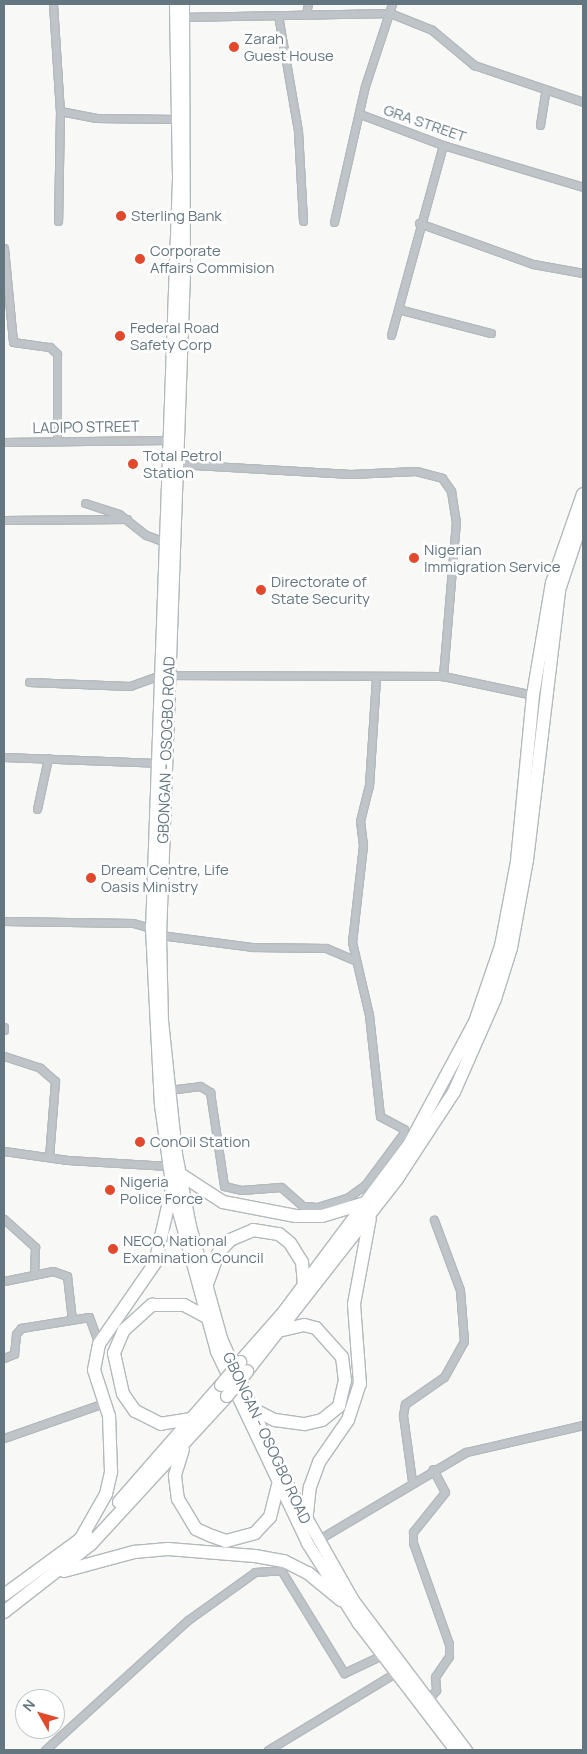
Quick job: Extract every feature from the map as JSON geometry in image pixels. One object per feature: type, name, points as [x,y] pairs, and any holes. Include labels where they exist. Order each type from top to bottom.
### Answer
[{"type":"highway","points":[[4,1612],[59,1572],[103,1532],[227,1396],[244,1367],[304,1284],[368,1208],[442,1089],[475,1022],[500,946],[517,861],[533,695],[552,583],[583,494]]},
{"type":"highway","points":[[4,1596],[101,1523],[221,1385],[244,1367],[283,1330],[368,1208],[454,1092],[511,948],[528,860],[559,590],[583,518]]},
{"type":"highway","points":[[180,1174],[223,1202],[296,1216],[322,1216],[368,1208]]},
{"type":"highway","points":[[80,1540],[106,1494],[111,1472],[104,1403],[94,1370],[99,1344],[155,1263],[172,1189]]},
{"type":"highway","points":[[306,1523],[310,1487],[319,1462],[348,1420],[360,1384],[354,1304],[368,1208]]},
{"type":"highway","points":[[206,1287],[219,1252],[230,1240],[253,1230],[279,1234],[290,1243],[302,1262],[304,1284]]},
{"type":"highway","points":[[192,1419],[161,1424],[135,1411],[123,1394],[114,1353],[124,1330],[152,1305],[184,1305],[205,1316]]},
{"type":"highway","points":[[251,1408],[275,1420],[305,1424],[322,1420],[339,1406],[345,1381],[342,1357],[316,1328],[304,1325],[283,1330]]},
{"type":"highway","points":[[184,1443],[174,1485],[184,1514],[196,1529],[226,1541],[255,1533],[270,1517],[278,1485]]},
{"type":"highway","points":[[59,1572],[134,1552],[168,1549],[255,1556],[300,1569],[341,1600]]},
{"type":"main road","name":"GBONGAN - OSOGBO ROAD","points":[[176,4],[184,17],[184,272],[155,932],[168,1090],[180,1174],[206,1287],[251,1408],[306,1523],[353,1600],[466,1750]]},
{"type":"main road","name":"GBONGAN - OSOGBO ROAD","points":[[176,4],[177,119],[165,542],[165,675],[157,763],[155,932],[159,1096],[172,1189],[205,1316],[229,1382],[278,1485],[341,1600],[395,1674],[455,1750]]},
{"type":"street","points":[[53,4],[60,111],[58,220]]},
{"type":"street","points":[[306,14],[308,4]]},
{"type":"street","name":"GRA STREET","points":[[392,4],[360,114],[443,145],[583,187]]},
{"type":"street","points":[[184,17],[390,13],[432,30],[474,65],[583,102]]},
{"type":"street","points":[[278,15],[298,131],[303,221]]},
{"type":"street","points":[[540,125],[546,89]]},
{"type":"street","points":[[60,111],[96,118],[177,119]]},
{"type":"street","points":[[334,222],[360,114]]},
{"type":"street","points":[[391,335],[419,223],[443,145]]},
{"type":"street","points":[[419,223],[532,264],[583,273]]},
{"type":"street","points":[[4,248],[13,342],[50,347],[57,354],[57,441]]},
{"type":"street","points":[[398,309],[491,333]]},
{"type":"street","name":"LADIPO STREET","points":[[4,442],[169,440]]},
{"type":"street","points":[[177,464],[351,474],[416,471],[442,478],[451,491],[456,521],[443,676]]},
{"type":"street","points":[[86,503],[127,519],[146,535],[165,542]]},
{"type":"street","points":[[4,520],[127,519]]},
{"type":"street","points":[[29,682],[130,686],[165,675],[376,678],[443,676],[533,695]]},
{"type":"street","points":[[168,1090],[200,1086],[210,1092],[224,1186],[241,1190],[281,1188],[303,1206],[317,1207],[347,1198],[376,1173],[404,1129],[380,1116],[368,1015],[354,960],[352,942],[363,845],[360,821],[369,786],[376,678]]},
{"type":"street","points":[[4,756],[157,763]]},
{"type":"street","points":[[37,809],[48,758]]},
{"type":"street","points":[[4,920],[133,923],[155,932],[338,952],[354,960]]},
{"type":"street","points":[[338,952],[352,942]]},
{"type":"street","points":[[4,1056],[40,1068],[55,1081],[49,1158]]},
{"type":"street","points":[[4,1151],[49,1158],[169,1166]]},
{"type":"street","points":[[4,1219],[36,1247],[34,1275]]},
{"type":"street","points":[[412,1481],[402,1415],[405,1404],[444,1377],[464,1341],[460,1290],[434,1220]]},
{"type":"street","points":[[4,1281],[53,1271],[67,1276],[72,1320]]},
{"type":"street","points":[[4,1358],[14,1354],[16,1334],[21,1328],[88,1317],[99,1344]]},
{"type":"street","points":[[4,1438],[104,1403]]},
{"type":"street","points":[[316,1541],[433,1469],[492,1444],[583,1425]]},
{"type":"street","points":[[428,1700],[436,1690],[435,1677],[449,1656],[449,1644],[414,1543],[413,1532],[445,1492],[433,1469]]},
{"type":"street","points":[[45,1750],[188,1620],[255,1572],[281,1570],[344,1673],[382,1655]]},
{"type":"street","points":[[268,1750],[395,1674]]},
{"type":"place","name":"Zarah Guest House","points":[[234,47]]},
{"type":"place","name":"Sterling Bank","points":[[121,216]]},
{"type":"place","name":"Corporate Affairs Commision","points":[[140,259]]},
{"type":"place","name":"Federal Road Safety Corp","points":[[120,336]]},
{"type":"place","name":"Total Petrol Station","points":[[133,464]]},
{"type":"place","name":"Nigerian Immigration Service","points":[[414,558]]},
{"type":"place","name":"Directorate of State Security","points":[[261,590]]},
{"type":"place","name":"Dream Centre, Life Oasis Ministry","points":[[91,878]]},
{"type":"place","name":"ConOil Station","points":[[140,1142]]},
{"type":"place","name":"Nigeria Police Force","points":[[110,1190]]},
{"type":"place","name":"NECO, National Examination Council","points":[[113,1249]]}]
